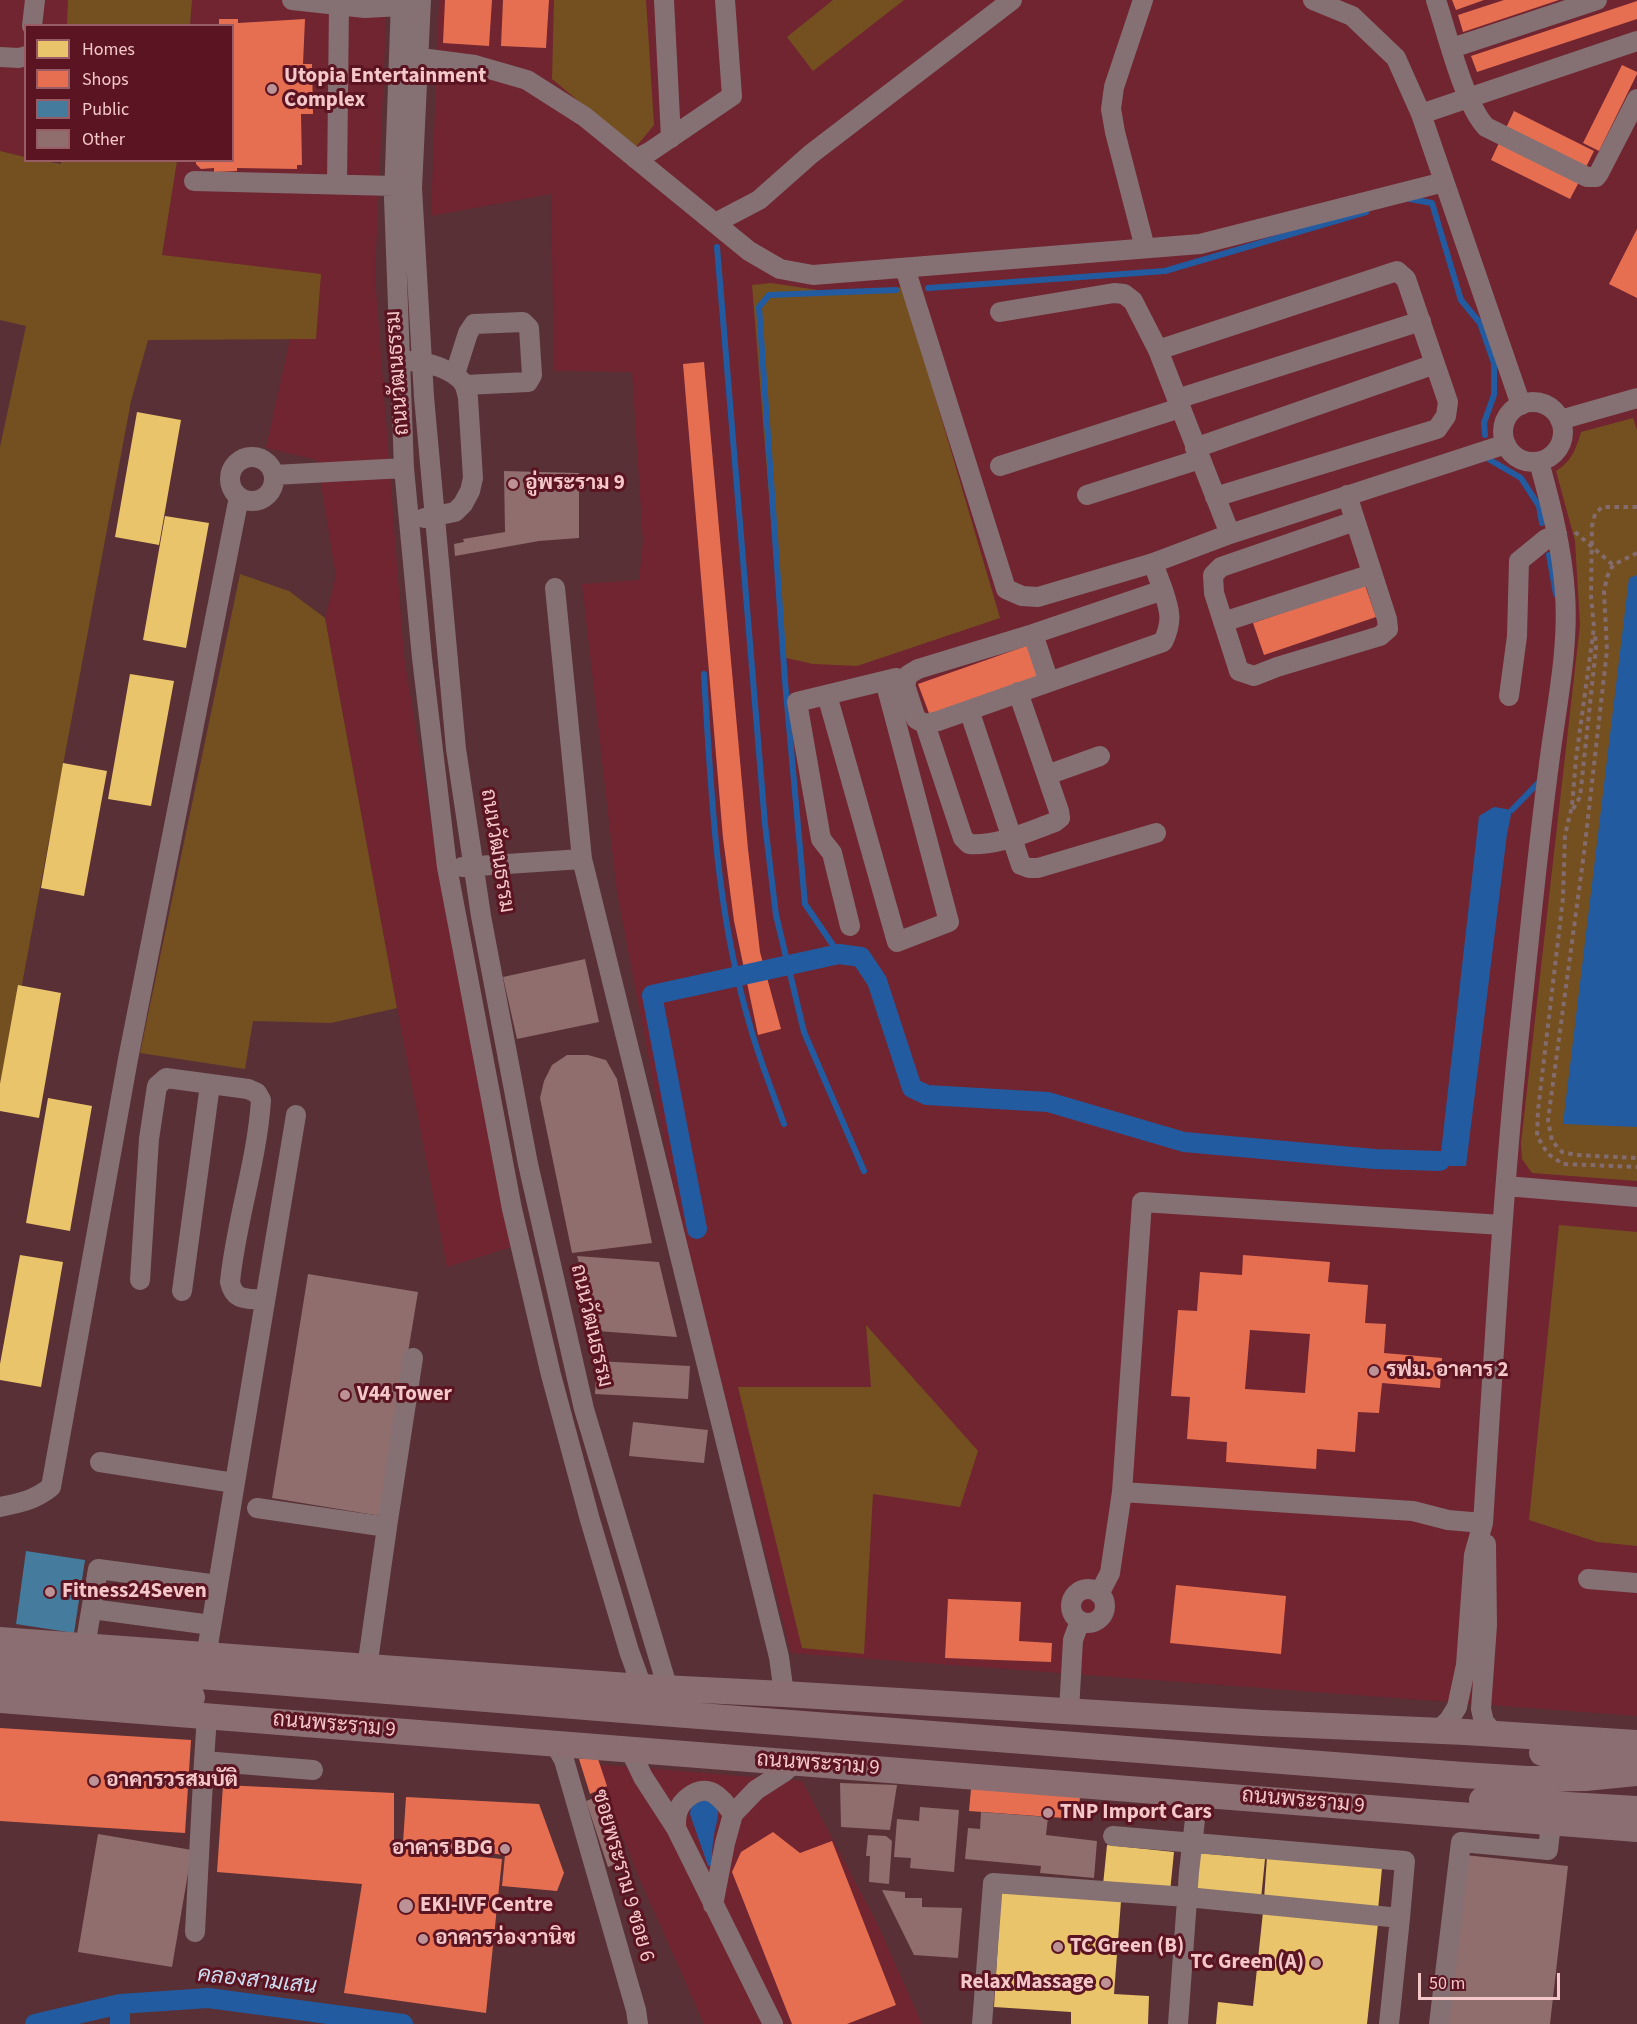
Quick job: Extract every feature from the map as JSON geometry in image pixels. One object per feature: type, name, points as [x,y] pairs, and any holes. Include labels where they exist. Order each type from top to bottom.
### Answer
[{"type":"main road","points":[[0,1640],[668,1689],[1637,1743]]},
{"type":"main road","name":"ถนนพระราม 9","points":[[0,1660],[1527,1779],[1585,1778],[1637,1773]]},
{"type":"main road","name":"ถนนพระราม 9","points":[[0,1682],[1363,1792],[1637,1809]]},
{"type":"main road","points":[[642,1687],[680,1754]]},
{"type":"main road","points":[[668,1689],[680,1754]]},
{"type":"main road","name":"ถนนพระราม 9","points":[[0,1700],[1637,1829]]},
{"type":"main road","points":[[1262,1723],[1637,1764]]},
{"type":"street","points":[[32,24],[35,0]]},
{"type":"street","points":[[292,0],[365,8],[401,3]]},
{"type":"street","name":"ถนนวัฒนธรรม","points":[[421,0],[409,56],[394,186],[395,263],[404,468],[422,658],[447,867],[512,1209],[545,1353],[628,1651],[642,1687]]},
{"type":"street","points":[[664,0],[671,138]]},
{"type":"street","points":[[636,159],[732,96],[725,0]]},
{"type":"street","points":[[715,223],[759,200],[811,154],[1012,0]]},
{"type":"street","points":[[1143,0],[1114,87],[1111,109],[1145,248]]},
{"type":"street","points":[[1313,0],[1352,16],[1396,58],[1421,114],[1521,405]]},
{"type":"street","points":[[1436,0],[1475,115],[1486,127],[1592,178],[1599,173],[1637,99]]},
{"type":"street","points":[[1452,48],[1597,0]]},
{"type":"street","name":"ถนนวัฒนธรรม","points":[[401,3],[409,56],[412,188],[422,362],[435,517],[456,749],[481,916],[528,1164],[584,1409],[668,1689]]},
{"type":"street","points":[[337,184],[339,5]]},
{"type":"street","points":[[1421,114],[1637,41]]},
{"type":"street","points":[[409,56],[475,65],[527,80],[585,117],[750,251],[780,269],[813,275],[1200,244],[1444,182]]},
{"type":"street","points":[[0,57],[24,57]]},
{"type":"street","points":[[194,181],[394,186]]},
{"type":"street","points":[[905,268],[1005,589],[1022,596],[1038,597],[1153,563],[1230,534],[1506,444]]},
{"type":"street","points":[[1158,350],[1398,271],[1406,279],[1448,402],[1446,416],[1437,429],[1215,497]]},
{"type":"street","points":[[1000,312],[1114,293],[1124,294],[1133,302],[1158,350],[1230,534]]},
{"type":"street","points":[[1000,466],[1420,321]]},
{"type":"street","points":[[399,361],[422,362],[460,380],[468,398],[473,478],[466,498],[455,513],[409,520]]},
{"type":"street","points":[[1087,495],[1435,364]]},
{"type":"street","points":[[1560,420],[1637,398]]},
{"type":"street","points":[[1537,403],[1547,405],[1555,411],[1560,420],[1563,433],[1560,446],[1551,456],[1539,462],[1526,461],[1514,455],[1506,444],[1503,430],[1505,421],[1510,413],[1521,405],[1537,403]]},
{"type":"street","points":[[246,458],[266,462],[274,475],[272,489],[261,499],[246,501],[239,497],[234,492],[229,478],[230,471],[239,460],[246,458]]},
{"type":"street","points":[[1437,1731],[1449,1720],[1457,1707],[1466,1665],[1474,1555],[1483,1523],[1502,1225],[1521,1008],[1541,823],[1565,636],[1565,595],[1557,534],[1539,462]]},
{"type":"street","points":[[274,475],[404,468]]},
{"type":"street","points":[[1347,495],[1387,619],[1388,629],[1380,636],[1254,676],[1239,671],[1214,592],[1213,575],[1221,567],[1355,521]]},
{"type":"street","points":[[0,1507],[22,1503],[39,1496],[51,1487],[128,1059],[239,497]]},
{"type":"street","points":[[1509,696],[1517,636],[1519,561],[1546,538],[1557,534]]},
{"type":"street","points":[[925,724],[1163,642],[1169,630],[1170,613],[1153,563]]},
{"type":"street","points":[[1223,622],[1372,574]]},
{"type":"street","points":[[555,588],[582,860],[779,1657],[784,1694]]},
{"type":"street","points":[[850,926],[832,853],[821,839],[797,702],[908,675],[918,669],[1033,634],[1163,590]]},
{"type":"street","points":[[1033,634],[1049,682]]},
{"type":"street","points":[[908,675],[905,685],[916,719],[925,724],[963,837],[969,844],[981,845],[1011,838],[1055,822],[1060,818],[1018,692]]},
{"type":"street","points":[[826,695],[897,942],[949,922],[885,681]]},
{"type":"street","points":[[969,710],[1022,865],[1038,868],[1156,833]]},
{"type":"street","points":[[1047,775],[1100,756]]},
{"type":"street","points":[[447,867],[582,860]]},
{"type":"street","points":[[141,1280],[149,1139],[157,1086],[166,1078],[248,1089],[261,1100],[252,1170],[230,1282],[232,1292],[238,1297],[265,1300]]},
{"type":"street","points":[[182,1291],[210,1085]]},
{"type":"street","points":[[206,1656],[296,1115]]},
{"type":"street","points":[[1506,1186],[1637,1197]]},
{"type":"street","points":[[1069,1711],[1073,1640],[1080,1621],[1071,1608],[1071,1602],[1075,1595],[1087,1589],[1100,1594],[1110,1573],[1122,1492],[1142,1202],[1502,1225]]},
{"type":"street","points":[[367,1668],[413,1358]]},
{"type":"street","points":[[100,1462],[234,1483]]},
{"type":"street","points":[[1122,1492],[1413,1511],[1448,1520],[1483,1523]]},
{"type":"street","points":[[257,1508],[387,1527]]},
{"type":"street","points":[[1483,1523],[1487,1547],[1487,1625],[1481,1709],[1484,1722],[1495,1734]]},
{"type":"street","points":[[85,1647],[98,1569],[218,1585]]},
{"type":"street","points":[[1588,1579],[1637,1583]]},
{"type":"street","points":[[92,1609],[211,1625]]},
{"type":"street","points":[[195,1932],[207,1716]]},
{"type":"street","name":"ซอยพระราม 9 ซอย 6","points":[[555,1744],[564,1760],[637,2017]]},
{"type":"street","points":[[630,1750],[643,1777],[676,1828],[773,2024]]},
{"type":"street","points":[[204,1761],[313,1770]]},
{"type":"street","points":[[713,1905],[733,1814],[756,1790],[794,1763]]},
{"type":"street","points":[[676,1828],[677,1813],[683,1801],[697,1792],[711,1791],[733,1814]]},
{"type":"street","points":[[1178,2024],[1187,1897],[1198,1793]]},
{"type":"street","points":[[1439,2024],[1461,1842],[1548,1850],[1551,1823]]},
{"type":"street","points":[[1113,1836],[1405,1861],[1389,2024]]},
{"type":"street","points":[[982,2024],[993,1883],[1187,1897],[1400,1918]]},
{"type":"path","points":[[1570,815],[1580,797],[1596,648],[1592,596],[1594,514],[1602,507],[1637,507]]},
{"type":"path","points":[[1557,534],[1565,530],[1576,532],[1613,565]]},
{"type":"path","points":[[1637,554],[1613,565],[1606,577],[1604,592],[1606,650],[1584,853],[1548,1119],[1552,1141],[1562,1152],[1576,1155],[1637,1158]]},
{"type":"path","points":[[1594,627],[1570,815],[1565,835],[1563,898],[1538,1110],[1538,1136],[1548,1154],[1563,1164],[1637,1167]]},
{"type":"shaded area","points":[[0,0],[68,0],[67,24],[24,24],[24,157],[0,151]]},
{"type":"shaded area","points":[[68,0],[192,0],[190,24],[67,24]]},
{"type":"shaded area","points":[[192,0],[387,0],[375,277],[404,656],[442,890],[515,1246],[447,1267],[325,618],[336,576],[317,460],[266,448],[290,339],[315,339],[162,255],[177,162],[234,162],[234,24],[190,24]]},
{"type":"shaded area","points":[[439,0],[1637,0],[1637,1716],[791,1653],[678,1212],[617,892],[582,584],[639,580],[643,541],[632,372],[554,371],[551,194],[431,216]]},
{"type":"shaded area","points":[[554,0],[646,0],[654,125],[635,148],[552,79]]},
{"type":"shaded area","points":[[833,0],[904,0],[813,71],[787,37]]},
{"type":"shaded area","points":[[0,151],[24,157],[24,162],[61,164],[61,162],[177,162],[162,255],[321,274],[316,339],[148,340],[131,401],[0,1102],[0,447],[26,326],[0,320]]},
{"type":"shaded area","points":[[771,283],[844,294],[903,287],[1000,618],[857,666],[813,664],[782,657],[752,285]]},
{"type":"shaded area","points":[[1633,418],[1637,430],[1637,1181],[1532,1173],[1522,1159],[1521,1143],[1580,625],[1575,541],[1556,471],[1573,454],[1581,432]]},
{"type":"shaded area","points":[[240,574],[289,591],[325,618],[397,1008],[331,1023],[253,1021],[245,1069],[140,1053]]},
{"type":"shaded area","points":[[1559,1225],[1637,1232],[1637,1546],[1597,1542],[1529,1520]]},
{"type":"shaded area","points":[[866,1325],[978,1451],[960,1507],[873,1494],[864,1654],[802,1648],[738,1387],[871,1387]]},
{"type":"shaded area","points":[[595,1764],[802,1781],[877,1923],[922,2024],[704,2024],[637,1873]]},
{"type":"water","points":[[1637,575],[1637,1127],[1563,1124],[1629,578]]},
{"type":"water","points":[[1494,807],[1512,810],[1507,834],[1466,1166],[1450,1166],[1440,1161],[1479,816]]},
{"type":"water","points":[[707,1798],[718,1810],[712,1865],[708,1866],[690,1814],[691,1806]]},
{"type":"building: Homes","points":[[137,412],[181,420],[159,545],[115,537]]},
{"type":"building: Homes","points":[[165,516],[209,523],[186,648],[143,640]]},
{"type":"building: Homes","points":[[130,674],[174,681],[151,806],[108,799]]},
{"type":"building: Homes","points":[[63,763],[107,771],[84,896],[41,888]]},
{"type":"building: Homes","points":[[18,985],[61,993],[39,1118],[0,1111],[0,1084]]},
{"type":"building: Homes","points":[[48,1098],[92,1106],[70,1231],[26,1223]]},
{"type":"building: Homes","points":[[20,1255],[63,1262],[41,1387],[0,1380],[0,1364]]},
{"type":"building: Homes","points":[[1107,1845],[1174,1852],[1170,1892],[1103,1885]]},
{"type":"building: Homes","points":[[1198,1853],[1265,1859],[1261,1899],[1194,1893]]},
{"type":"building: Homes","points":[[1267,1857],[1382,1868],[1378,1910],[1264,1899]]},
{"type":"building: Homes","name":"TC Green (B)","points":[[1001,1893],[1121,1901],[1114,1994],[1149,1996],[1148,2024],[1071,2024],[1071,2012],[994,2007]]},
{"type":"building: Homes","name":"TC Green (A)","points":[[1263,1912],[1378,1924],[1367,2024],[1216,2024],[1218,2002],[1253,2006]]},
{"type":"building: Shops","points":[[445,0],[492,0],[489,46],[443,43]]},
{"type":"building: Shops","points":[[503,0],[549,0],[546,48],[501,46]]},
{"type":"building: Shops","points":[[1452,0],[1484,0],[1456,10]]},
{"type":"building: Shops","points":[[1504,0],[1559,0],[1463,32],[1458,15]]},
{"type":"building: Shops","points":[[1637,1],[1637,19],[1477,72],[1471,56]]},
{"type":"building: Shops","name":"Utopia Entertainment Complex","points":[[219,19],[238,19],[238,23],[305,19],[303,64],[312,64],[313,114],[301,114],[302,165],[297,165],[297,169],[237,168],[237,171],[214,172],[214,168],[201,169],[196,164],[196,162],[234,162],[234,24],[219,24]]},
{"type":"building: Shops","points":[[1622,65],[1637,74],[1599,151],[1583,143]]},
{"type":"building: Shops","points":[[1514,111],[1594,151],[1585,169],[1505,130]]},
{"type":"building: Shops","points":[[1499,143],[1579,182],[1570,199],[1491,160]]},
{"type":"building: Shops","points":[[1637,229],[1637,298],[1609,284]]},
{"type":"building: Shops","points":[[704,362],[748,849],[760,952],[781,1029],[758,1035],[734,921],[723,838],[683,364]]},
{"type":"building: Shops","points":[[1365,585],[1376,617],[1264,655],[1253,623]]},
{"type":"building: Shops","points":[[1029,645],[1040,677],[930,716],[918,684]]},
{"type":"building: Shops","name":"รฟม. อาคาร 2","points":[[1243,1255],[1330,1262],[1328,1282],[1368,1285],[1365,1323],[1386,1324],[1384,1353],[1442,1358],[1440,1388],[1382,1383],[1379,1413],[1358,1412],[1355,1452],[1317,1449],[1316,1469],[1226,1462],[1227,1442],[1187,1439],[1190,1397],[1171,1396],[1178,1310],[1197,1311],[1200,1272],[1242,1275]],"holes":[[[1250,1330],[1310,1334],[1305,1393],[1245,1389]]]},
{"type":"building: Shops","points":[[1176,1585],[1286,1596],[1281,1654],[1170,1643]]},
{"type":"building: Shops","points":[[948,1599],[1021,1602],[1019,1641],[1052,1643],[1051,1662],[945,1658]]},
{"type":"building: Shops","name":"อาคารวรสมบัติ","points":[[0,1728],[191,1740],[185,1833],[0,1821]]},
{"type":"building: Shops","points":[[579,1759],[598,1759],[607,1786],[590,1794]]},
{"type":"building: Shops","name":"อาคารว่องวานิช","points":[[223,1785],[394,1793],[394,1848],[502,1859],[486,2013],[344,1993],[362,1884],[217,1872]]},
{"type":"building: Shops","points":[[971,1789],[1080,1797],[1078,1819],[969,1811]]},
{"type":"building: Shops","name":"อาคาร BDG","points":[[406,1797],[539,1804],[564,1873],[557,1891],[502,1886],[505,1855],[403,1843]]},
{"type":"building: Shops","points":[[773,1832],[800,1853],[832,1841],[896,2005],[847,2024],[792,2024],[732,1872],[741,1852]]},
{"type":"building: Public","name":"Fitness24Seven","points":[[26,1551],[85,1560],[74,1633],[16,1624]]},
{"type":"building: Other","points":[[504,471],[579,473],[579,538],[539,541],[455,556],[454,544],[464,542],[463,539],[505,532]]},
{"type":"building: Other","points":[[585,959],[599,1022],[517,1039],[503,977]]},
{"type":"building: Other","points":[[567,1055],[588,1055],[606,1060],[617,1079],[652,1243],[572,1253],[540,1098],[544,1081],[552,1065]]},
{"type":"building: Other","points":[[577,1256],[659,1262],[677,1337],[597,1331]]},
{"type":"building: Other","name":"V44 Tower","points":[[308,1274],[418,1292],[381,1516],[272,1498]]},
{"type":"building: Other","points":[[597,1361],[690,1366],[688,1399],[595,1394]]},
{"type":"building: Other","points":[[633,1422],[708,1430],[704,1463],[629,1456]]},
{"type":"building: Other","points":[[840,1783],[897,1785],[890,1830],[841,1827]]},
{"type":"building: Other","points":[[605,1794],[627,1860],[608,1867],[586,1801]]},
{"type":"building: Other","points":[[920,1807],[959,1810],[954,1872],[910,1868],[911,1858],[894,1857],[897,1819],[919,1821]]},
{"type":"building: Other","points":[[981,1812],[1048,1817],[1046,1835],[1097,1841],[1094,1878],[1040,1873],[1041,1866],[965,1859],[968,1828],[980,1829]]},
{"type":"building: Other","points":[[98,1834],[192,1850],[172,1967],[78,1952]]},
{"type":"building: Other","points":[[868,1835],[886,1836],[892,1841],[889,1884],[869,1882],[870,1856],[866,1856]]},
{"type":"building: Other","points":[[1465,1855],[1568,1866],[1550,2024],[1446,2024]]},
{"type":"building: Other","points":[[882,1890],[905,1892],[905,1898],[922,1898],[922,1907],[962,1908],[958,1958],[914,1955]]},
{"type":"waterway","points":[[1410,199],[1432,203],[1461,300],[1480,323],[1494,363],[1494,395],[1484,423],[1485,435]]},
{"type":"waterway","points":[[928,288],[1165,271],[1366,212]]},
{"type":"waterway","points":[[717,247],[765,824],[776,915],[804,1032],[864,1171]]},
{"type":"waterway","points":[[839,954],[805,904],[785,681],[759,307],[769,295],[896,290]]},
{"type":"waterway","points":[[1485,457],[1521,478],[1539,506],[1542,523]]},
{"type":"waterway","points":[[1549,555],[1556,594]]},
{"type":"waterway","points":[[704,674],[717,853],[730,942],[739,986],[762,1065],[784,1124]]},
{"type":"waterway","points":[[1512,810],[1541,780]]},
{"type":"waterway","points":[[697,1229],[652,995],[839,954],[861,957],[877,981],[912,1088],[927,1095],[1048,1102],[1184,1142],[1375,1159],[1440,1161]]},
{"type":"waterway","name":"คลองสามเสน","points":[[35,2024],[120,2004],[208,1998],[403,2024]]},
{"type":"waterway","points":[[120,2004],[120,2024]]},
{"type":"place","name":"Utopia Entertainment Complex","points":[[272,89]]},
{"type":"place","name":"อู่พระราม 9","points":[[513,484]]},
{"type":"place","name":"รฟม. อาคาร 2","points":[[1374,1371]]},
{"type":"place","name":"V44 Tower","points":[[345,1395]]},
{"type":"place","name":"Fitness24Seven","points":[[50,1592]]},
{"type":"place","name":"อาคารวรสมบัติ","points":[[94,1781]]},
{"type":"place","name":"TNP Import Cars","points":[[1048,1813]]},
{"type":"place","name":"อาคาร BDG","points":[[505,1849]]},
{"type":"place","name":"EKI-IVF Centre","points":[[406,1906]]},
{"type":"place","name":"อาคารว่องวานิช","points":[[423,1939]]},
{"type":"place","name":"TC Green (B)","points":[[1058,1947]]},
{"type":"place","name":"TC Green (A)","points":[[1316,1963]]},
{"type":"place","name":"Relax Massage","points":[[1106,1983]]}]
